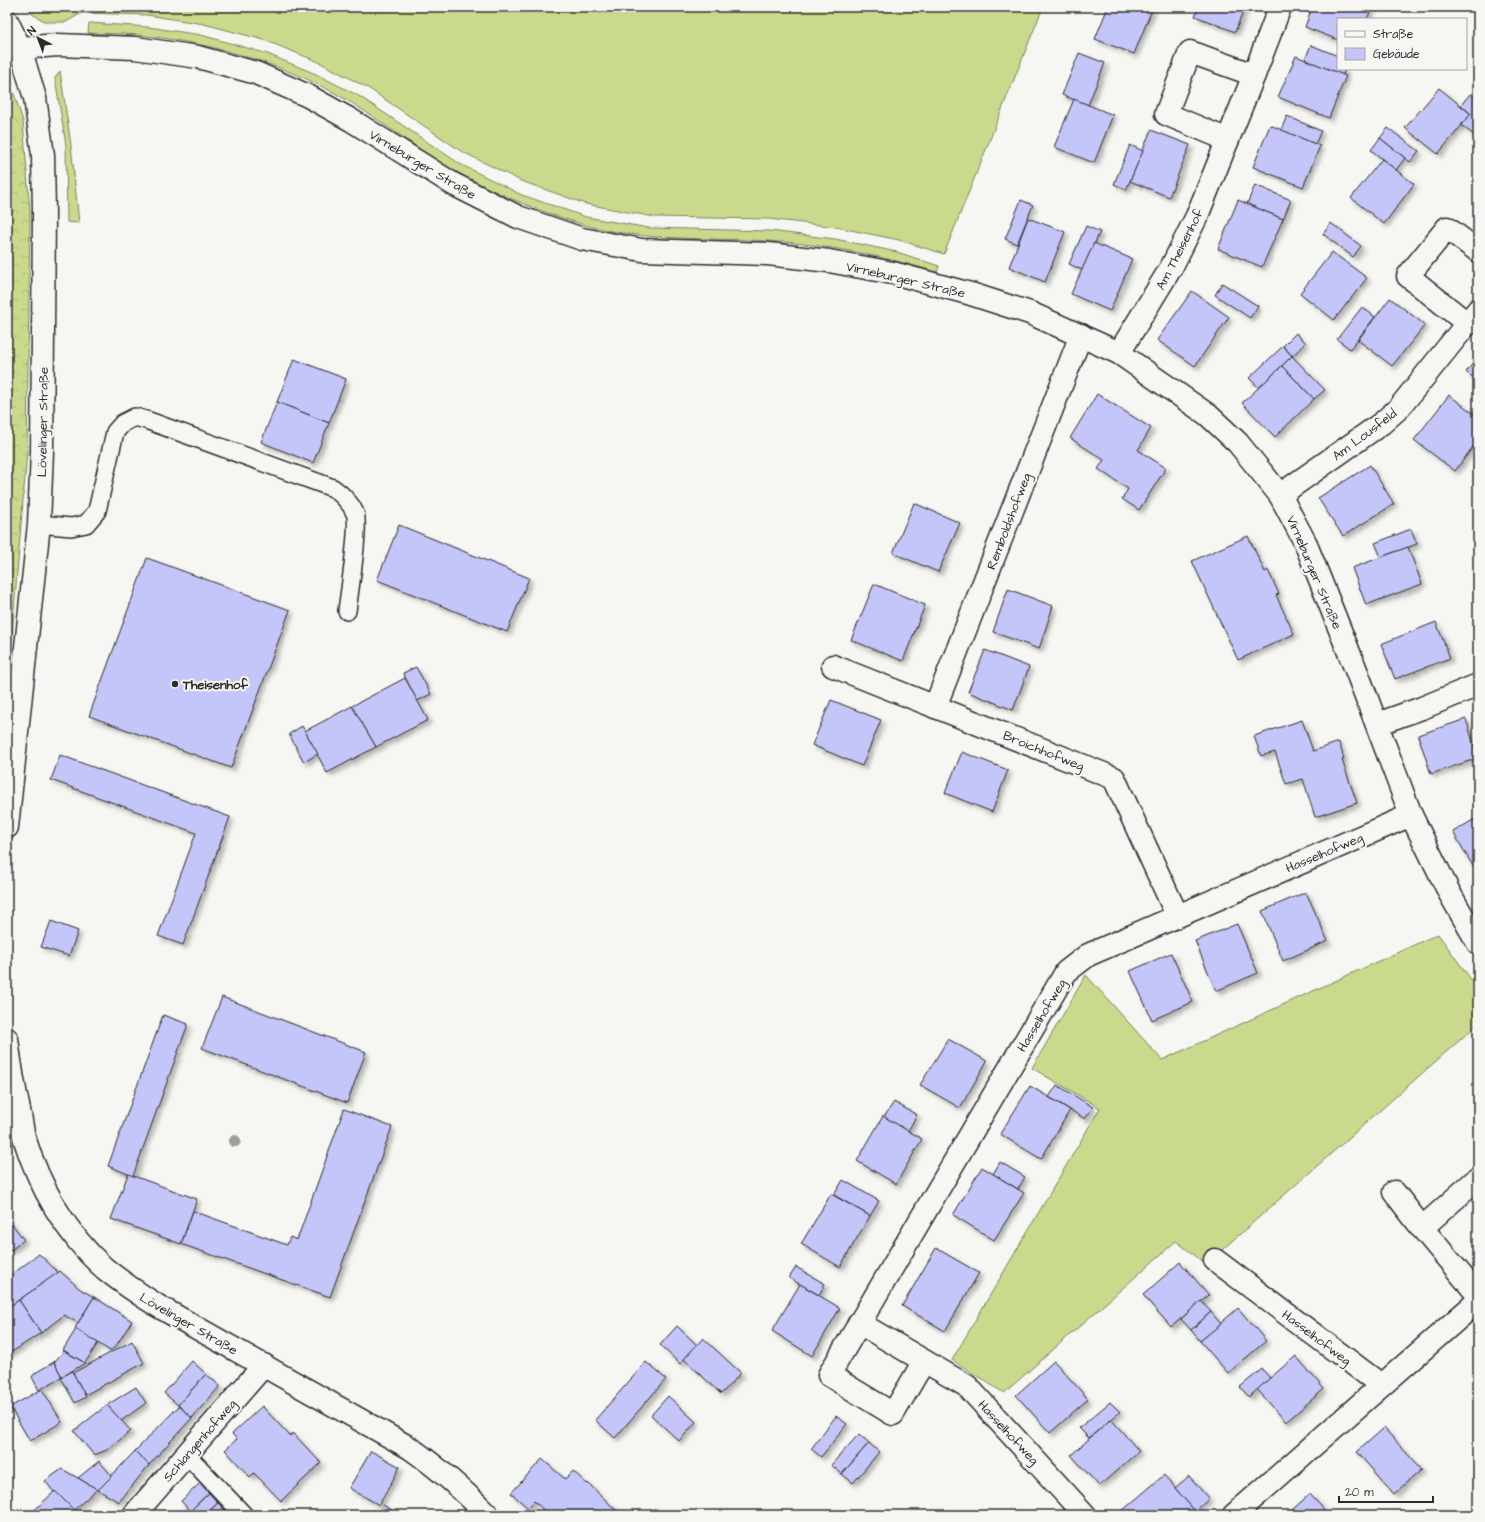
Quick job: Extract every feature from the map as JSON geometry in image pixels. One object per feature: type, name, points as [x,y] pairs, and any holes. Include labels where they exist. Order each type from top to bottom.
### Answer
[{"type":"street","name":"Am Theisenhof","points":[[1119,353],[1172,266],[1197,216],[1280,7]]},
{"type":"street","name":"Lövelinger Straße","points":[[7,21],[20,48],[35,98],[43,155],[44,214],[42,428],[39,524],[7,827]]},
{"type":"street","name":"Virneburger Straße","points":[[20,48],[58,45],[135,48],[198,57],[256,73],[308,96],[351,120],[453,184],[518,217],[582,239],[642,250],[768,254],[829,261],[893,273],[972,294],[1030,313],[1119,353],[1208,415],[1238,443],[1280,495],[1305,542],[1377,724],[1411,815],[1450,894],[1478,943]]},
{"type":"street","points":[[1228,140],[1166,114],[1190,52],[1254,75]]},
{"type":"street","name":"Am Lousfeld","points":[[1280,495],[1382,423],[1399,408],[1473,317],[1408,276],[1447,228],[1478,251]]},
{"type":"street","name":"Remboldshofweg","points":[[935,707],[1081,335]]},
{"type":"street","name":"Broichhofweg","points":[[833,666],[1114,778],[1177,915]]},
{"type":"street","points":[[1377,724],[1422,708],[1478,685]]},
{"type":"street","name":"Hasselhofweg","points":[[924,1362],[893,1414],[829,1376],[1066,972],[1088,955],[1177,915],[1411,815]]},
{"type":"street","name":"Lövelinger Straße","points":[[7,1039],[12,1076],[24,1137],[39,1175],[56,1209],[76,1238],[103,1267],[130,1288],[158,1306],[410,1448],[437,1467],[488,1515]]},
{"type":"street","points":[[1422,1228],[1478,1178]]},
{"type":"street","points":[[1394,1192],[1478,1295]]},
{"type":"street","name":"Hasselhofweg","points":[[1214,1260],[1381,1385]]},
{"type":"street","points":[[1234,1515],[1478,1301]]},
{"type":"street","name":"Hasselhofweg","points":[[859,1323],[966,1386],[1085,1515]]},
{"type":"street","name":"Schlangenhofweg","points":[[134,1515],[264,1365]]},
{"type":"lane","points":[[39,524],[71,527],[86,524],[97,512],[115,432],[123,423],[135,418],[148,420],[333,488],[346,498],[355,515],[355,536],[347,611]]},
{"type":"lane","points":[[187,1455],[244,1515]]},
{"type":"green space","points":[[28,7],[1043,7],[944,254],[899,240],[836,227],[768,219],[654,217],[586,204],[521,181],[461,151],[368,88],[319,62],[264,40],[204,24],[147,15],[82,13],[66,22],[46,22],[32,14]]},
{"type":"green space","points":[[89,23],[148,27],[201,35],[265,53],[316,74],[359,96],[460,164],[522,195],[586,217],[649,228],[770,231],[835,239],[897,252],[939,266],[937,272],[874,256],[811,245],[769,241],[676,238],[630,234],[585,225],[521,203],[460,174],[424,152],[353,104],[315,83],[273,65],[183,41],[132,34],[88,33]]},
{"type":"green space","points":[[60,71],[71,145],[79,223],[67,222],[66,145],[55,78]]},
{"type":"green space","points":[[7,73],[23,121],[30,212],[27,452],[12,634],[7,633]]},
{"type":"green space","points":[[7,633],[12,634],[7,681]]},
{"type":"green space","points":[[1438,934],[1478,989],[1478,1024],[1206,1264],[1176,1241],[1004,1393],[952,1360],[1100,1108],[1032,1068],[1086,975],[1162,1060]]},
{"type":"building","points":[[1108,7],[1153,7],[1134,54],[1095,39]]},
{"type":"building","points":[[1199,7],[1245,7],[1235,32],[1195,16]]},
{"type":"building","points":[[1312,7],[1372,7],[1367,18],[1337,18],[1337,40],[1305,27]]},
{"type":"building","points":[[1311,45],[1337,56],[1337,70],[1345,70],[1343,75],[1305,60]]},
{"type":"building","points":[[1079,53],[1105,63],[1088,105],[1062,95]]},
{"type":"building","points":[[1296,56],[1346,76],[1329,118],[1278,97]]},
{"type":"building","points":[[1439,88],[1471,114],[1438,154],[1405,128]]},
{"type":"building","points":[[1470,94],[1478,100],[1478,130],[1474,135],[1461,125],[1471,114],[1461,105]]},
{"type":"building","points":[[1074,99],[1113,115],[1094,163],[1054,147]]},
{"type":"building","points":[[1287,116],[1321,131],[1315,144],[1281,130]]},
{"type":"building","points":[[1270,125],[1320,146],[1303,187],[1253,167]]},
{"type":"building","points":[[1388,128],[1419,151],[1410,162],[1380,138]]},
{"type":"building","points":[[1151,130],[1190,145],[1169,197],[1130,181]]},
{"type":"building","points":[[1380,138],[1405,158],[1396,170],[1371,150]]},
{"type":"building","points":[[1130,145],[1143,151],[1126,190],[1114,184]]},
{"type":"building","points":[[1382,159],[1414,184],[1384,224],[1351,198]]},
{"type":"building","points":[[1255,185],[1291,200],[1283,219],[1247,204]]},
{"type":"building","points":[[1021,200],[1033,205],[1017,244],[1005,239]]},
{"type":"building","points":[[1238,200],[1283,219],[1262,267],[1218,249]]},
{"type":"building","points":[[1028,218],[1065,232],[1045,282],[1009,267]]},
{"type":"building","points":[[1331,223],[1361,246],[1353,257],[1323,234]]},
{"type":"building","points":[[1086,226],[1100,232],[1082,270],[1069,264]]},
{"type":"building","points":[[1094,243],[1132,259],[1110,311],[1071,294]]},
{"type":"building","points":[[1332,252],[1367,278],[1334,320],[1300,293]]},
{"type":"building","points":[[1222,283],[1258,306],[1250,318],[1215,295]]},
{"type":"building","points":[[1192,291],[1229,317],[1195,366],[1157,340]]},
{"type":"building","points":[[1390,298],[1425,325],[1392,366],[1358,340]]},
{"type":"building","points":[[1362,307],[1375,317],[1350,349],[1337,339]]},
{"type":"building","points":[[1296,333],[1306,343],[1292,356],[1283,346]]},
{"type":"building","points":[[1283,346],[1292,356],[1259,388],[1249,378]]},
{"type":"building","points":[[1292,356],[1325,390],[1314,399],[1282,366]]},
{"type":"building","points":[[1478,357],[1478,381],[1466,372]]},
{"type":"building","points":[[294,359],[346,379],[329,423],[277,402]]},
{"type":"building","points":[[1282,366],[1314,399],[1275,437],[1242,403]]},
{"type":"building","points":[[1097,394],[1151,428],[1138,450],[1166,468],[1139,510],[1122,499],[1128,489],[1098,469],[1104,460],[1070,438]]},
{"type":"building","points":[[1449,395],[1478,417],[1478,440],[1455,471],[1414,440]]},
{"type":"building","points":[[277,402],[329,423],[313,463],[261,442]]},
{"type":"building","points":[[1370,465],[1394,504],[1343,536],[1318,498]]},
{"type":"building","points":[[914,503],[960,523],[938,572],[893,553]]},
{"type":"building","points":[[399,525],[529,578],[507,632],[377,580]]},
{"type":"building","points":[[1411,529],[1417,544],[1381,557],[1375,543]]},
{"type":"building","points":[[1248,536],[1265,572],[1268,570],[1279,594],[1276,595],[1294,634],[1238,660],[1192,561]]},
{"type":"building","points":[[1408,547],[1422,584],[1366,605],[1352,568]]},
{"type":"building","points":[[147,558],[290,610],[231,768],[89,716]]},
{"type":"building","points":[[874,584],[925,605],[903,661],[851,640]]},
{"type":"building","points":[[1008,589],[1053,606],[1039,649],[993,632]]},
{"type":"building","points":[[1436,622],[1450,658],[1395,679],[1381,644]]},
{"type":"building","points":[[985,650],[1029,667],[1013,710],[968,692]]},
{"type":"building","points":[[416,667],[431,694],[417,701],[403,673]]},
{"type":"building","points":[[405,678],[428,720],[376,747],[352,706]]},
{"type":"building","points":[[831,700],[881,720],[862,766],[812,745]]},
{"type":"building","points":[[352,706],[376,747],[327,773],[305,731]]},
{"type":"building","points":[[1466,719],[1478,758],[1431,774],[1418,735]]},
{"type":"building","points":[[1302,720],[1313,751],[1339,742],[1344,759],[1342,760],[1357,803],[1315,817],[1303,779],[1286,784],[1275,752],[1261,756],[1254,736]]},
{"type":"building","points":[[302,726],[318,754],[304,762],[289,734]]},
{"type":"building","points":[[962,752],[1008,770],[992,812],[945,793]]},
{"type":"building","points":[[60,755],[230,817],[183,945],[158,936],[196,833],[51,780]]},
{"type":"building","points":[[1478,817],[1478,872],[1477,873],[1453,832]]},
{"type":"building","points":[[1306,892],[1328,941],[1283,961],[1262,911]]},
{"type":"building","points":[[51,921],[78,931],[69,956],[41,947]]},
{"type":"building","points":[[1237,924],[1258,973],[1216,991],[1195,941]]},
{"type":"building","points":[[1171,953],[1193,1002],[1152,1020],[1130,971]]},
{"type":"building","points":[[222,997],[366,1052],[347,1103],[202,1048]]},
{"type":"building","points":[[163,1015],[188,1024],[133,1176],[108,1166]]},
{"type":"building","points":[[948,1039],[987,1061],[960,1108],[920,1085]]},
{"type":"building","points":[[1057,1085],[1093,1107],[1085,1119],[1049,1097]]},
{"type":"building","points":[[1030,1086],[1070,1110],[1041,1159],[1000,1134]]},
{"type":"building","points":[[894,1102],[917,1115],[908,1131],[884,1117]]},
{"type":"building","points":[[344,1109],[392,1127],[330,1297],[181,1244],[193,1211],[287,1245],[290,1237],[297,1240]]},
{"type":"building","points":[[883,1116],[922,1139],[896,1184],[857,1161]]},
{"type":"building","points":[[1000,1162],[1025,1177],[1018,1189],[993,1174]]},
{"type":"building","points":[[982,1167],[1024,1193],[994,1240],[953,1215]]},
{"type":"building","points":[[128,1174],[197,1199],[181,1244],[111,1219]]},
{"type":"building","points":[[843,1180],[879,1201],[870,1216],[834,1195]]},
{"type":"building","points":[[831,1194],[870,1216],[840,1267],[801,1244]]},
{"type":"building","points":[[7,1217],[24,1240],[7,1253]]},
{"type":"building","points":[[936,1248],[979,1273],[945,1331],[902,1306]]},
{"type":"building","points":[[39,1254],[59,1273],[7,1308],[7,1290],[12,1287],[7,1281],[7,1278]]},
{"type":"building","points":[[1180,1262],[1209,1295],[1171,1327],[1143,1295]]},
{"type":"building","points":[[796,1267],[825,1284],[819,1295],[789,1278]]},
{"type":"building","points":[[60,1271],[80,1289],[94,1297],[78,1323],[64,1315],[41,1333],[19,1300]]},
{"type":"building","points":[[800,1284],[840,1308],[812,1356],[772,1331]]},
{"type":"building","points":[[94,1297],[132,1321],[116,1346],[110,1351],[75,1328]]},
{"type":"building","points":[[19,1300],[41,1333],[7,1355],[7,1308]]},
{"type":"building","points":[[1201,1301],[1211,1312],[1191,1330],[1181,1319]]},
{"type":"building","points":[[1238,1308],[1266,1341],[1228,1373],[1200,1341]]},
{"type":"building","points":[[1211,1312],[1221,1324],[1200,1341],[1191,1330]]},
{"type":"building","points":[[677,1326],[697,1345],[680,1364],[660,1345]]},
{"type":"building","points":[[76,1329],[98,1343],[85,1363],[63,1350]]},
{"type":"building","points":[[703,1338],[741,1373],[721,1394],[684,1359]]},
{"type":"building","points":[[132,1341],[144,1363],[85,1395],[73,1373]]},
{"type":"building","points":[[64,1351],[85,1363],[62,1377],[54,1362]]},
{"type":"building","points":[[1296,1356],[1324,1389],[1286,1422],[1257,1389]]},
{"type":"building","points":[[192,1361],[206,1374],[178,1405],[164,1393]]},
{"type":"building","points":[[1054,1361],[1088,1399],[1050,1433],[1016,1395]]},
{"type":"building","points":[[54,1362],[62,1377],[39,1390],[32,1377],[35,1373]]},
{"type":"building","points":[[646,1362],[666,1379],[615,1438],[595,1420]]},
{"type":"building","points":[[1262,1369],[1270,1378],[1249,1397],[1240,1387]]},
{"type":"building","points":[[72,1371],[86,1397],[75,1403],[61,1378]]},
{"type":"building","points":[[206,1374],[220,1386],[192,1418],[178,1405]]},
{"type":"building","points":[[136,1387],[146,1403],[121,1421],[107,1405]]},
{"type":"building","points":[[42,1389],[62,1422],[30,1441],[10,1407]]},
{"type":"building","points":[[668,1396],[696,1422],[679,1441],[651,1415]]},
{"type":"building","points":[[1110,1402],[1120,1412],[1089,1438],[1079,1428]]},
{"type":"building","points":[[107,1405],[131,1431],[107,1450],[94,1455],[74,1431]]},
{"type":"building","points":[[179,1406],[192,1418],[149,1465],[135,1451]]},
{"type":"building","points":[[262,1406],[290,1436],[293,1433],[321,1463],[281,1501],[254,1473],[250,1477],[225,1450],[237,1439],[232,1434]]},
{"type":"building","points":[[836,1416],[847,1424],[821,1457],[811,1449]]},
{"type":"building","points":[[1111,1419],[1139,1451],[1099,1486],[1071,1455]]},
{"type":"building","points":[[1384,1428],[1421,1469],[1394,1494],[1357,1452]]},
{"type":"building","points":[[859,1434],[869,1443],[842,1474],[831,1465]]},
{"type":"building","points":[[869,1443],[879,1452],[853,1483],[842,1474]]},
{"type":"building","points":[[135,1451],[149,1465],[119,1502],[98,1490]]},
{"type":"building","points":[[371,1451],[400,1467],[379,1505],[349,1488]]},
{"type":"building","points":[[542,1459],[565,1479],[573,1471],[587,1484],[588,1483],[618,1512],[616,1515],[549,1515],[534,1501],[528,1508],[511,1493]]},
{"type":"building","points":[[99,1461],[112,1476],[98,1490],[78,1478]]},
{"type":"building","points":[[62,1469],[97,1489],[74,1510],[55,1491],[54,1492],[45,1481]]},
{"type":"building","points":[[1164,1475],[1195,1511],[1191,1515],[1126,1515],[1122,1511]]},
{"type":"building","points":[[1189,1476],[1209,1499],[1195,1511],[1175,1488]]},
{"type":"building","points":[[200,1483],[209,1493],[190,1511],[181,1501]]},
{"type":"building","points":[[55,1491],[74,1510],[69,1515],[29,1515]]},
{"type":"building","points":[[209,1493],[218,1503],[205,1515],[194,1515],[190,1511]]},
{"type":"building","points":[[1310,1494],[1329,1515],[1286,1515]]},
{"type":"building","points":[[218,1503],[227,1513],[224,1515],[205,1515]]},
{"type":"building","points":[[383,1505],[400,1515],[378,1515]]},
{"type":"place","name":"Theisenhof","points":[[175,684]]}]
